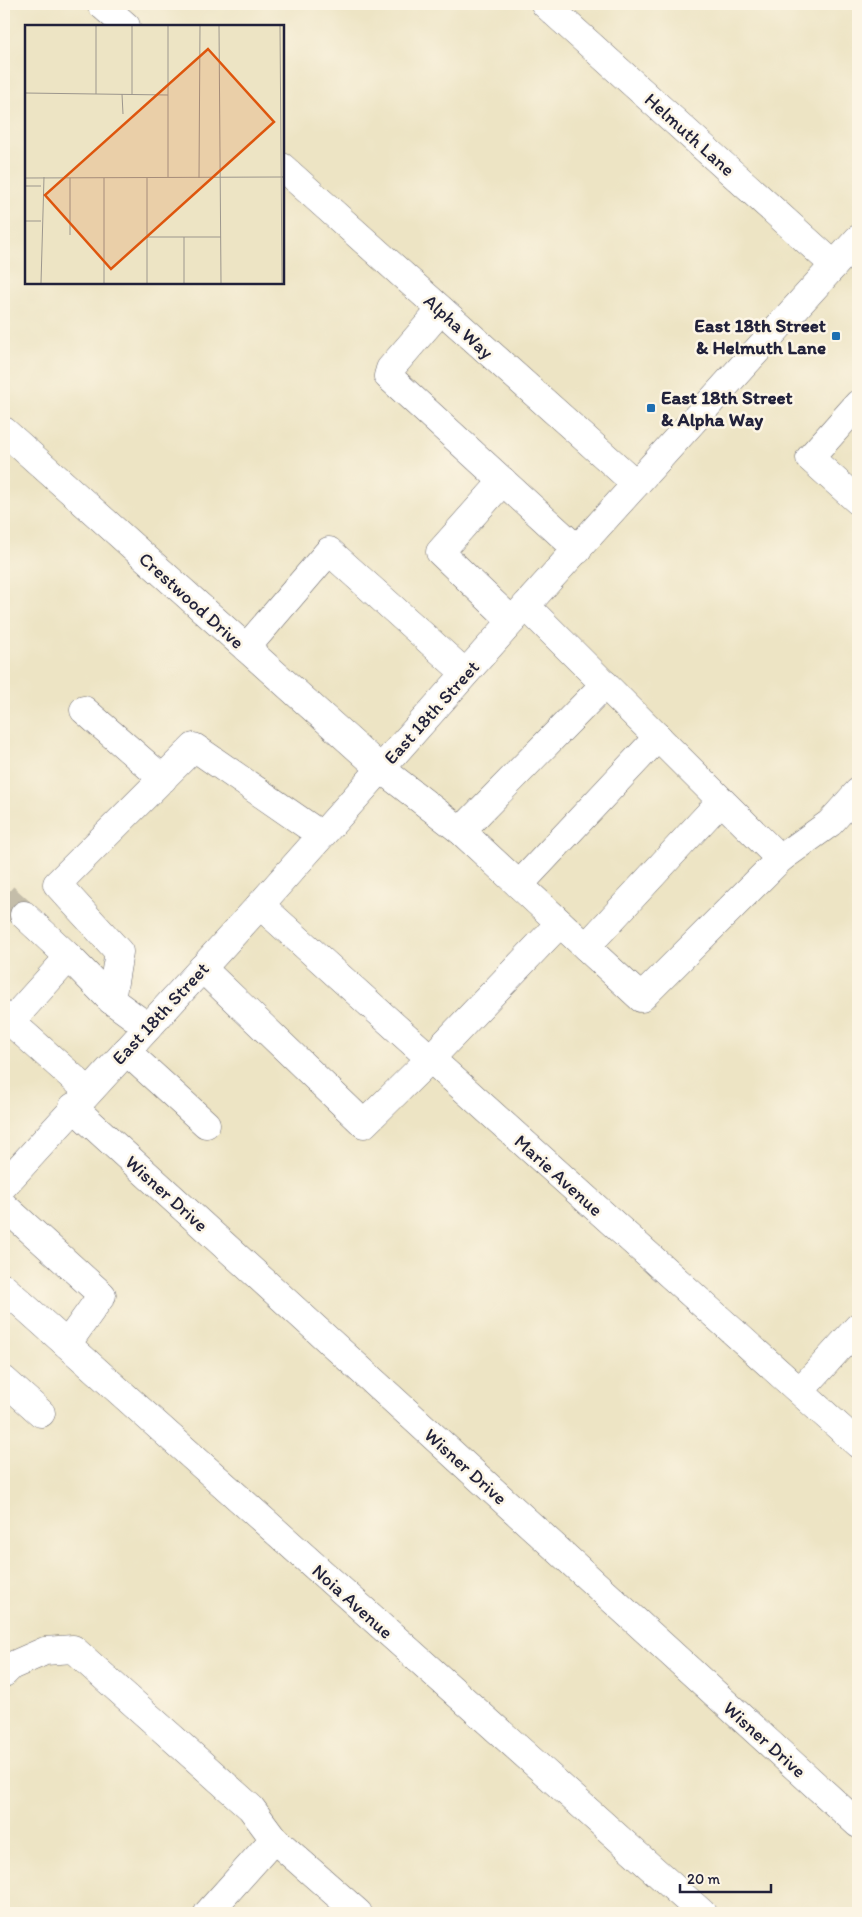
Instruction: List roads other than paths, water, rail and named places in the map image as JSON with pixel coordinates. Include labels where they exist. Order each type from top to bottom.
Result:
[{"type":"street","points":[[101,4],[125,25]]},
{"type":"street","name":"Helmuth Lane","points":[[545,4],[834,265]]},
{"type":"street","name":"Alpha Way","points":[[284,169],[636,484]]},
{"type":"street","name":"East 18th Street","points":[[4,1185],[260,905],[519,613],[858,239]]},
{"type":"street","points":[[441,310],[390,369],[388,376],[578,550]]},
{"type":"street","points":[[856,410],[810,458],[858,501]]},
{"type":"street","name":"Crestwood Drive","points":[[4,431],[380,768],[461,831],[641,998],[780,859]]},
{"type":"street","points":[[503,481],[440,552],[519,613],[605,684],[780,859],[830,823],[858,792]]},
{"type":"street","points":[[246,648],[329,551],[465,674]]},
{"type":"street","points":[[461,831],[605,684]]},
{"type":"street","points":[[84,710],[163,779]]},
{"type":"street","points":[[519,885],[658,737]]},
{"type":"street","points":[[111,1000],[119,952],[57,884],[194,747],[321,835]]},
{"type":"street","points":[[586,948],[721,800]]},
{"type":"street","name":"Marie Avenue","points":[[260,905],[858,1444]]},
{"type":"street","points":[[24,915],[111,1000],[148,1027]]},
{"type":"street","points":[[202,968],[364,1124],[430,1059],[560,923]]},
{"type":"street","points":[[13,1013],[69,957]]},
{"type":"street","name":"Wisner Drive","points":[[13,1013],[81,1099],[858,1824]]},
{"type":"street","points":[[126,1051],[206,1124]]},
{"type":"street","points":[[4,1206],[102,1295],[67,1344]]},
{"type":"street","name":"Noia Avenue","points":[[4,1288],[702,1913]]},
{"type":"street","points":[[800,1391],[858,1327]]},
{"type":"street","points":[[4,1380],[42,1413]]},
{"type":"street","points":[[4,1673],[11,1666],[45,1651],[73,1649],[251,1808],[274,1839],[343,1909]]},
{"type":"street","points":[[208,1913],[274,1839]]},
{"type":"tunnel","points":[[4,897],[24,915]]},
{"type":"place","name":"East 18th Street & Helmuth Lane","points":[[836,336]]},
{"type":"place","name":"East 18th Street & Alpha Way","points":[[651,408]]}]
